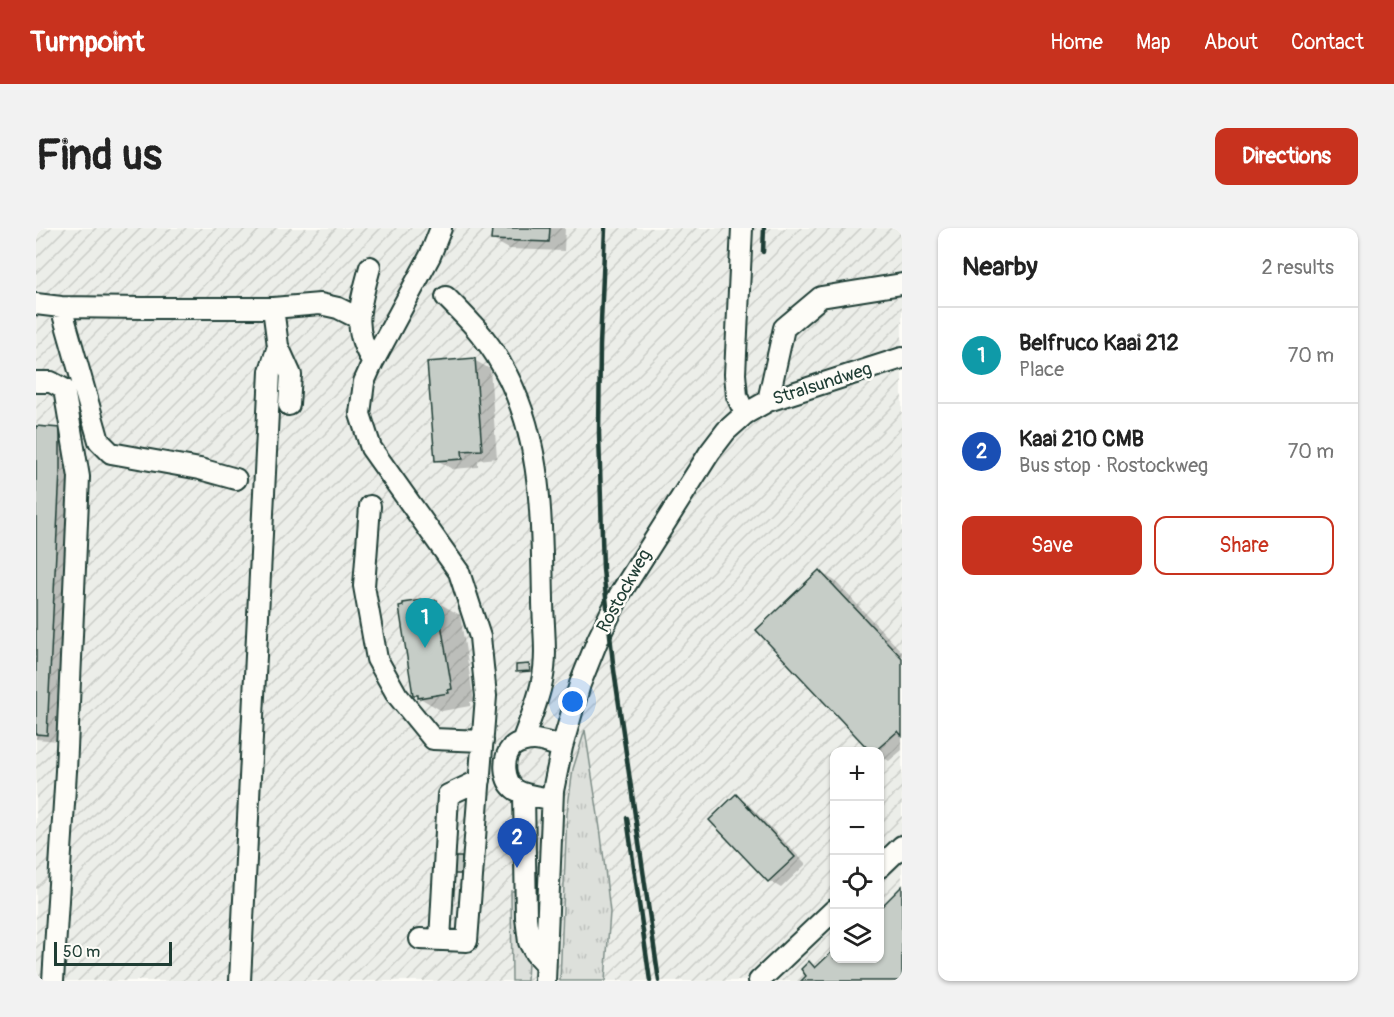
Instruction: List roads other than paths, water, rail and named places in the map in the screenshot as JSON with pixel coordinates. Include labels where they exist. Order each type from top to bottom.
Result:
[{"type":"street","points":[[441,228],[430,256],[364,382],[360,414],[371,448],[459,572],[480,638],[486,696],[481,771],[467,941],[430,940],[448,795],[481,771],[506,762]]},
{"type":"street","points":[[742,228],[735,374],[737,396],[745,414]]},
{"type":"street","points":[[370,267],[358,318],[364,350],[373,362]]},
{"type":"street","points":[[768,401],[784,328],[821,297],[902,284]]},
{"type":"street","points":[[446,297],[477,328],[502,364],[523,411],[535,454],[541,519],[543,680],[522,742]]},
{"type":"street","points":[[36,304],[61,307],[273,308],[320,304],[338,308],[358,318]]},
{"type":"street","points":[[61,307],[99,441],[111,453],[200,469],[236,479]]},
{"type":"street","points":[[273,308],[278,346],[291,375],[289,405]]},
{"type":"street","points":[[240,981],[270,371],[278,346]]},
{"type":"street","name":"Stralsundweg","points":[[745,414],[768,401],[902,358]]},
{"type":"street","points":[[36,382],[51,382],[64,389],[79,477],[67,759],[53,981]]},
{"type":"street","name":"Rostockweg","points":[[545,973],[552,799],[562,747],[590,658],[620,594],[710,452],[726,431],[745,414]]},
{"type":"street","points":[[370,506],[364,586],[376,660],[397,695],[432,739],[483,741]]},
{"type":"street","points":[[552,799],[524,794],[514,789],[506,777],[506,762],[512,747],[522,742],[535,740],[562,747]]},
{"type":"street","points":[[524,794],[526,918],[529,942],[545,973]]},
{"type":"street","points":[[884,862],[902,846]]},
{"type":"street","points":[[759,981],[830,913]]},
{"type":"railway","points":[[605,228],[599,433],[603,569],[613,663],[659,981]]},
{"type":"railway","points":[[763,252],[764,228]]},
{"type":"railway","points":[[627,818],[650,981]]},
{"type":"place","name":"Belfruco Kaai 212","points":[[425,648]]},
{"type":"place","name":"Kaai 210 CMB","points":[[517,868]]}]
